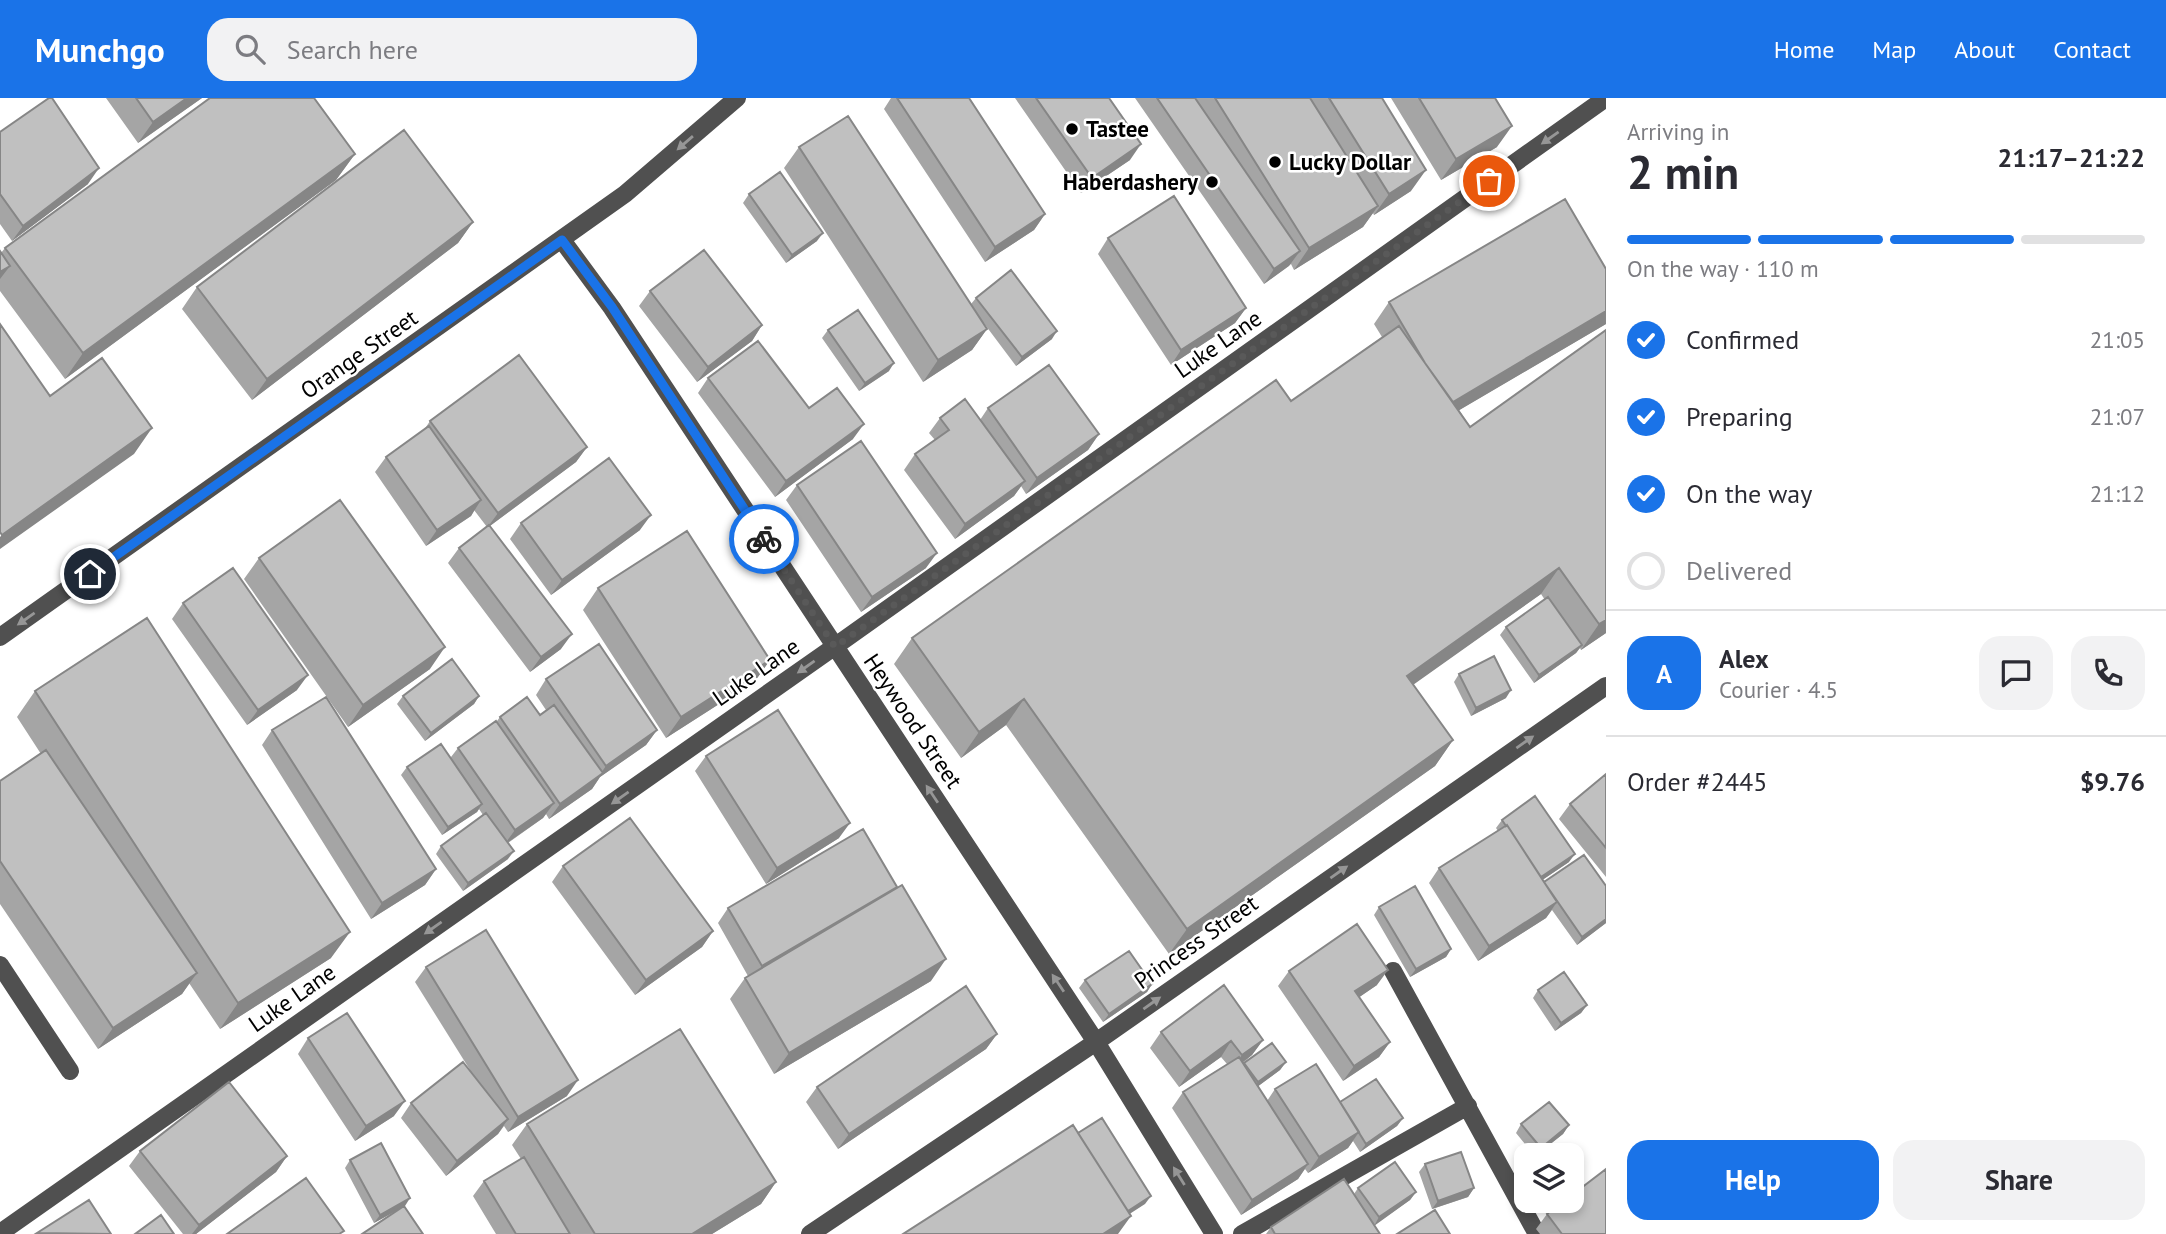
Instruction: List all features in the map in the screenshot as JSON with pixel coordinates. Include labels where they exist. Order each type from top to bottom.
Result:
[{"type":"street","name":"Orange Street","points":[[0,637],[625,194],[737,98]]},
{"type":"street","name":"Luke Lane","points":[[0,1233],[835,647],[1604,101]]},
{"type":"street","name":"Heywood Street","points":[[562,240],[612,307],[1096,1042],[1214,1234]]},
{"type":"street","name":"Princess Street","points":[[810,1234],[1096,1042],[1606,686]]},
{"type":"street","points":[[0,965],[70,1071]]},
{"type":"street","points":[[1393,971],[1537,1234]]},
{"type":"street","points":[[1242,1234],[1468,1106]]},
{"type":"building","points":[[52,98],[99,168],[23,226],[0,194],[0,132]]},
{"type":"building","points":[[136,98],[187,98],[153,122]]},
{"type":"building","points":[[210,98],[314,98],[355,154],[83,353],[5,248]]},
{"type":"building","points":[[897,98],[969,98],[1045,214],[995,247]]},
{"type":"building","name":"Tastee","points":[[1036,98],[1109,98],[1141,144],[1092,178]]},
{"type":"building","points":[[1157,98],[1195,98],[1300,251],[1274,269]]},
{"type":"building","name":"Lucky Dollar","points":[[1215,98],[1310,98],[1378,206],[1309,248]]},
{"type":"building","points":[[1329,98],[1382,98],[1426,170],[1389,194]]},
{"type":"building","points":[[1419,98],[1495,98],[1512,126],[1456,159]]},
{"type":"building","points":[[848,116],[987,329],[938,360],[799,147]]},
{"type":"building","points":[[404,130],[473,222],[267,379],[197,287]]},
{"type":"building","points":[[780,172],[823,233],[792,255],[749,194]]},
{"type":"building","points":[[1174,196],[1246,308],[1181,350],[1108,238]]},
{"type":"building","points":[[1565,199],[1606,269],[1606,311],[1453,402],[1425,363],[1389,302]]},
{"type":"building","points":[[704,250],[762,325],[708,367],[650,291]]},
{"type":"building","points":[[0,251],[10,266],[0,272]]},
{"type":"building","points":[[1011,270],[1057,331],[1022,357],[976,298]]},
{"type":"building","points":[[858,310],[894,363],[865,383],[828,330]]},
{"type":"building","points":[[0,324],[50,396],[102,358],[152,428],[2,535],[0,532]]},
{"type":"building","points":[[1399,326],[1470,427],[1606,330],[1606,620],[1599,624],[1559,568],[1407,676],[1453,740],[1187,929],[1024,699],[979,732],[912,638],[1276,380],[1291,401]]},
{"type":"building","points":[[758,341],[809,408],[837,388],[864,424],[786,481],[708,378]]},
{"type":"building","points":[[519,355],[587,447],[498,513],[430,421]]},
{"type":"building","points":[[1049,365],[1099,434],[1037,478],[988,408]]},
{"type":"building","points":[[965,399],[1025,481],[965,524],[915,454],[949,430],[940,418]]},
{"type":"building","points":[[429,426],[481,500],[437,530],[386,457]]},
{"type":"building","points":[[861,441],[937,553],[872,597],[797,485]]},
{"type":"building","points":[[609,458],[651,515],[562,580],[521,523]]},
{"type":"building","points":[[340,500],[445,647],[363,705],[259,558]]},
{"type":"building","points":[[489,525],[572,634],[541,657],[459,548]]},
{"type":"building","points":[[687,531],[770,660],[681,717],[598,588]]},
{"type":"building","points":[[233,568],[308,675],[258,710],[183,603]]},
{"type":"building","points":[[1548,597],[1582,645],[1539,675],[1506,627]]},
{"type":"building","points":[[147,618],[350,932],[238,1003],[35,691]]},
{"type":"building","points":[[599,644],[657,730],[606,766],[546,679]]},
{"type":"building","points":[[1494,656],[1511,690],[1476,708],[1459,674]]},
{"type":"building","points":[[452,659],[479,696],[431,733],[403,696]]},
{"type":"building","points":[[326,697],[436,869],[382,903],[272,730]]},
{"type":"building","points":[[527,697],[540,715],[554,705],[603,773],[560,804],[500,717]]},
{"type":"building","points":[[778,710],[850,823],[777,868],[706,756]]},
{"type":"building","points":[[496,721],[554,803],[515,830],[458,748]]},
{"type":"building","points":[[441,744],[482,804],[448,827],[407,767]]},
{"type":"building","points":[[46,750],[197,973],[113,1028],[0,861],[0,781]]},
{"type":"building","points":[[1606,774],[1606,848],[1570,804]]},
{"type":"building","points":[[1535,796],[1575,854],[1541,877],[1502,820]]},
{"type":"building","points":[[486,813],[514,851],[468,883],[441,846]]},
{"type":"building","points":[[630,818],[713,931],[646,980],[563,866]]},
{"type":"building","points":[[1507,825],[1557,902],[1489,946],[1439,868]]},
{"type":"building","points":[[863,829],[897,887],[762,966],[728,908]]},
{"type":"building","points":[[1584,855],[1606,886],[1606,919],[1582,937],[1544,882]]},
{"type":"building","points":[[902,885],[946,959],[789,1053],[745,978]]},
{"type":"building","points":[[1415,886],[1451,949],[1416,969],[1379,907]]},
{"type":"building","points":[[1357,924],[1388,970],[1355,991],[1390,1042],[1354,1066],[1289,971]]},
{"type":"building","points":[[486,930],[578,1080],[518,1117],[426,967]]},
{"type":"building","points":[[1129,951],[1152,984],[1109,1014],[1085,980]]},
{"type":"building","points":[[1564,972],[1587,1005],[1561,1023],[1538,990]]},
{"type":"building","points":[[1224,985],[1263,1040],[1242,1055],[1231,1041],[1190,1071],[1161,1032]]},
{"type":"building","points":[[966,986],[997,1034],[849,1134],[817,1087]]},
{"type":"building","points":[[347,1013],[405,1101],[366,1126],[308,1038]]},
{"type":"building","points":[[680,1029],[776,1182],[692,1234],[595,1234],[527,1124]]},
{"type":"building","points":[[1272,1043],[1286,1062],[1258,1082],[1244,1063]]},
{"type":"building","points":[[1239,1057],[1308,1164],[1252,1200],[1183,1092]]},
{"type":"building","points":[[463,1062],[508,1119],[457,1161],[411,1103]]},
{"type":"building","points":[[1316,1064],[1359,1132],[1319,1157],[1275,1089]]},
{"type":"building","points":[[1376,1079],[1403,1118],[1366,1144],[1340,1102]]},
{"type":"building","points":[[229,1082],[287,1156],[199,1225],[140,1151]]},
{"type":"building","points":[[1549,1102],[1569,1125],[1547,1143],[1537,1143],[1521,1124]]},
{"type":"building","points":[[1102,1118],[1151,1196],[1128,1211],[1078,1133]]},
{"type":"building","points":[[1073,1125],[1131,1216],[1103,1234],[903,1234]]},
{"type":"building","points":[[381,1143],[410,1198],[380,1215],[350,1160]]},
{"type":"building","points":[[1461,1152],[1474,1188],[1438,1201],[1425,1164]]},
{"type":"building","points":[[524,1157],[570,1234],[516,1234],[484,1181]]},
{"type":"building","points":[[1395,1162],[1416,1192],[1379,1217],[1358,1188]]},
{"type":"building","points":[[1606,1169],[1606,1234],[1562,1234],[1547,1214],[1584,1213],[1584,1186]]},
{"type":"building","points":[[306,1178],[344,1231],[339,1234],[227,1234]]},
{"type":"building","points":[[1344,1179],[1380,1234],[1275,1234],[1271,1227]]},
{"type":"building","points":[[89,1200],[111,1234],[37,1233]]},
{"type":"building","points":[[404,1206],[423,1234],[362,1234]]},
{"type":"building","points":[[1435,1210],[1450,1234],[1397,1234]]},
{"type":"building","points":[[161,1215],[174,1234],[135,1234]]},
{"type":"way so far","points":[[764,539],[835,647],[1489,181]]},
{"type":"place","name":"Tastee","points":[[1072,129]]},
{"type":"place","name":"Lucky Dollar","points":[[1275,162]]},
{"type":"place","name":"Haberdashery","points":[[1212,182]]},
{"type":"route","points":[[90,574],[562,240],[612,307],[764,539]]}]
